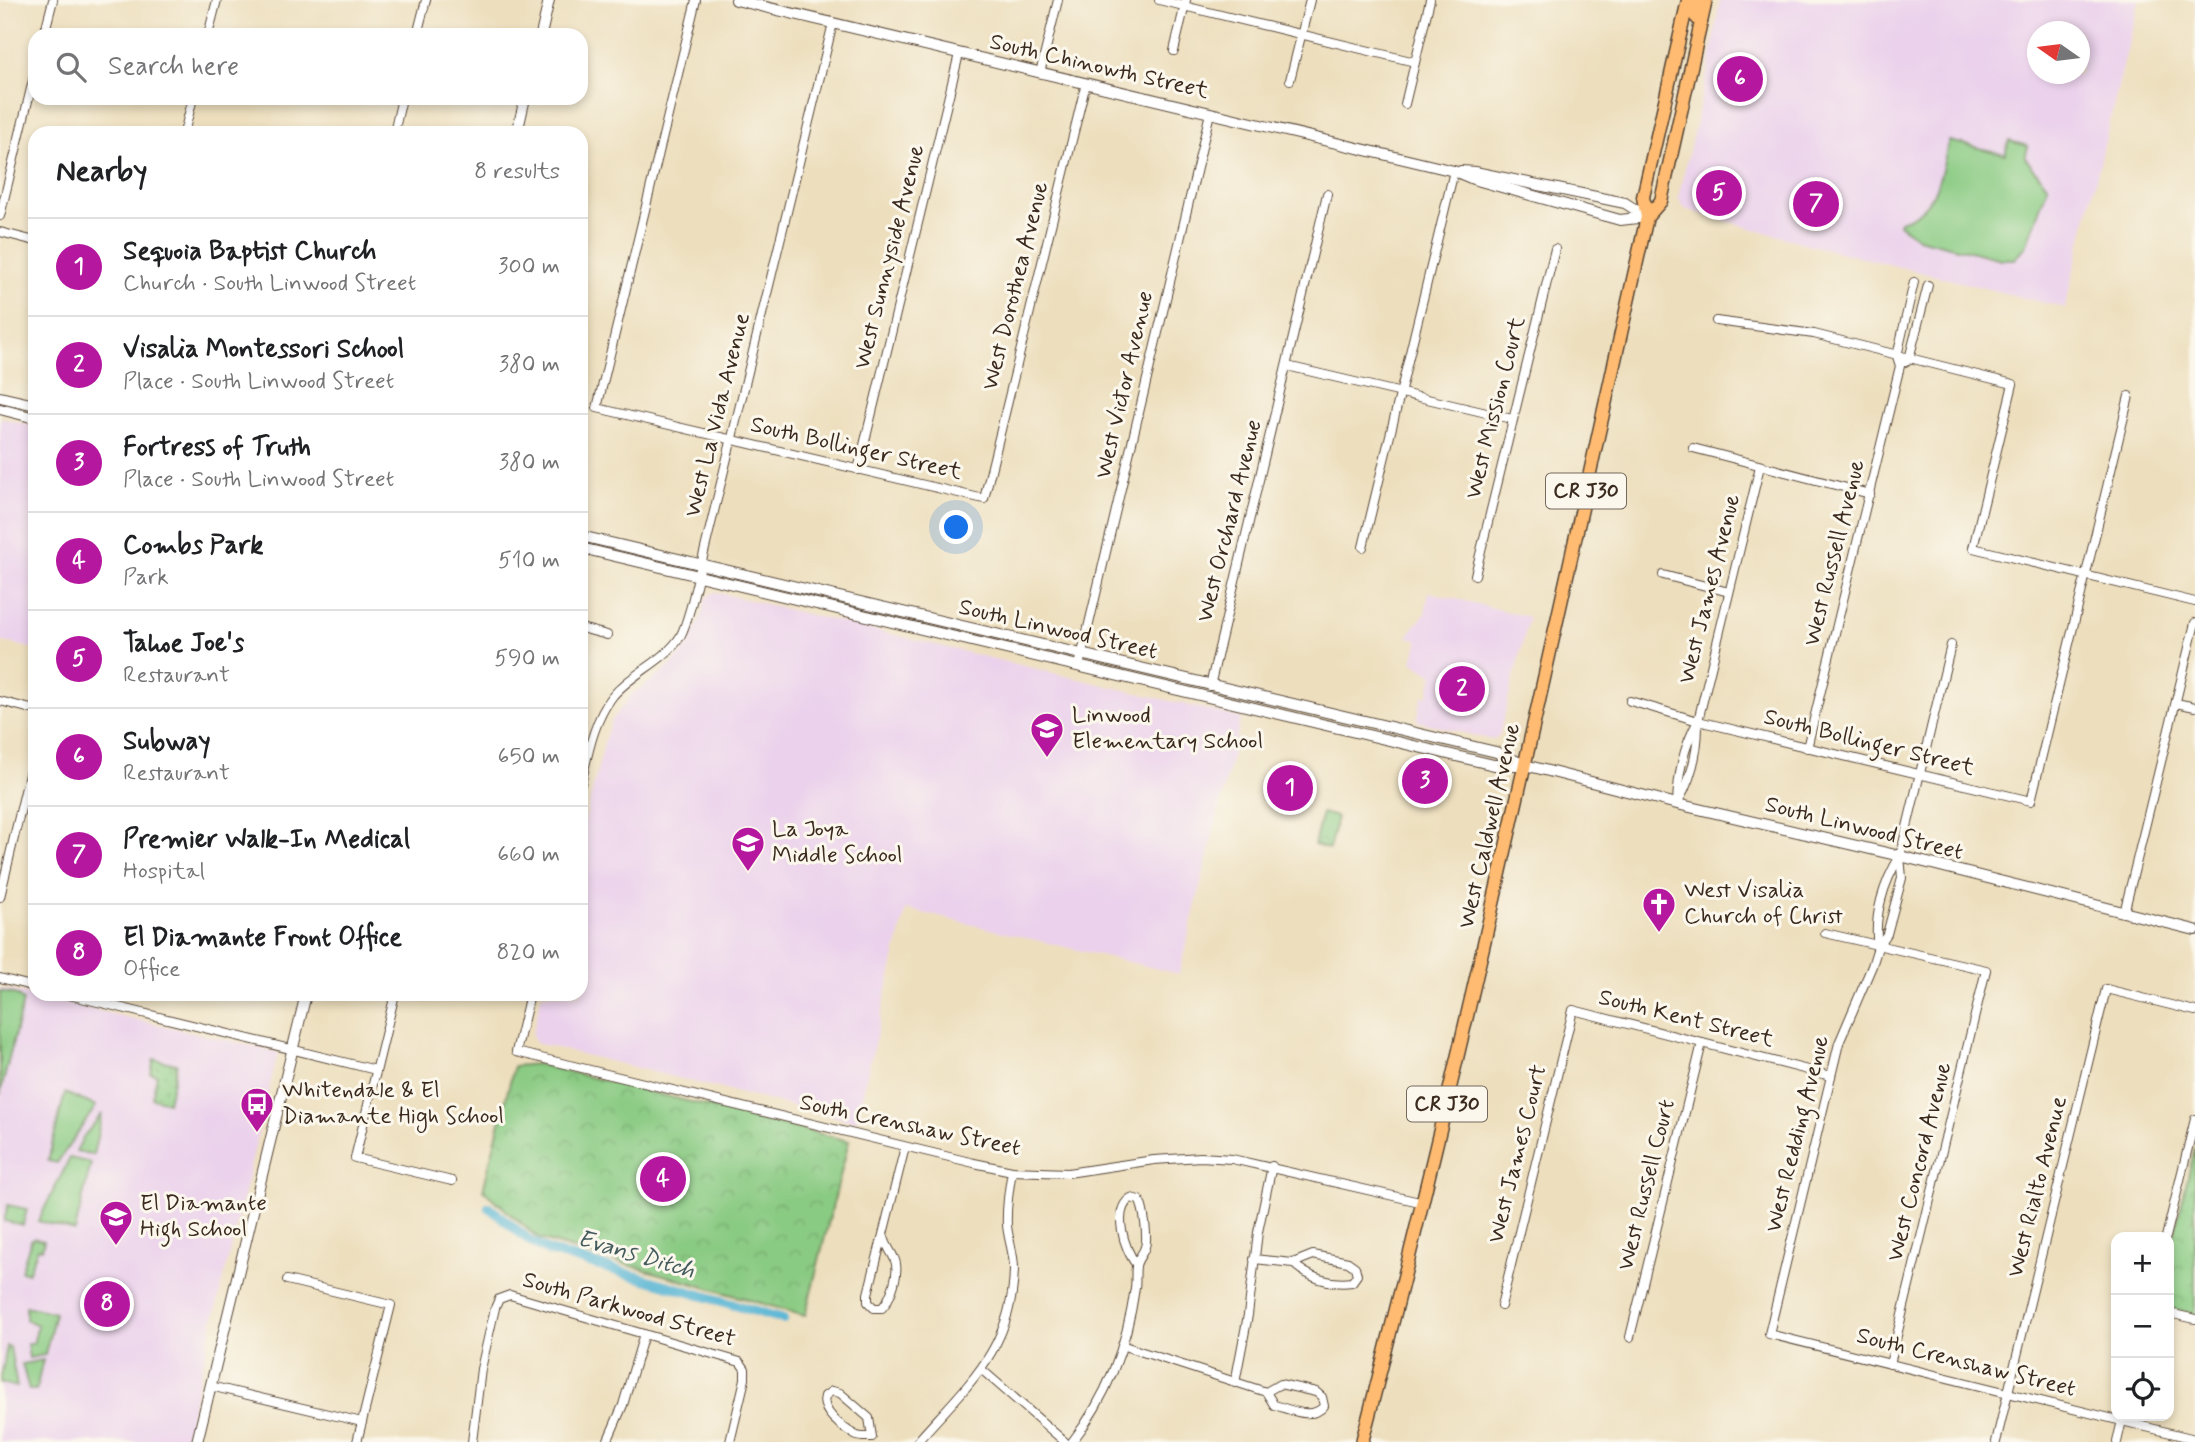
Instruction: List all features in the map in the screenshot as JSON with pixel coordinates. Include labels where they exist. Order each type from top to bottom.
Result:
[{"type":"main road","name":"West Caldwell Avenue","points":[[1362,1442],[1424,1203],[1525,765],[1647,216],[1643,197],[1688,0]]},
{"type":"main road","points":[[1696,0],[1695,16],[1701,22]]},
{"type":"main road","name":"West Caldwell Avenue","points":[[1647,216],[1661,201],[1706,0]]},
{"type":"street","points":[[46,28],[52,0]]},
{"type":"street","points":[[210,28],[217,0]]},
{"type":"street","points":[[419,28],[426,0]]},
{"type":"street","points":[[543,28],[549,0]]},
{"type":"street","name":"South Bollinger Street","points":[[696,0],[597,408],[984,499]]},
{"type":"street","name":"South Chinowth Street","points":[[736,0],[1454,171],[1473,179],[1620,220],[1647,216]]},
{"type":"street","points":[[1040,73],[1058,0]]},
{"type":"street","points":[[1159,0],[1185,3],[1415,62]]},
{"type":"street","points":[[1290,80],[1310,0]]},
{"type":"street","points":[[1405,104],[1430,0]]},
{"type":"street","points":[[1174,51],[1185,3]]},
{"type":"street","name":"West La Vida Avenue","points":[[588,747],[611,698],[625,683],[668,652],[681,635],[701,565],[833,23]]},
{"type":"street","name":"West Sunnyside Avenue","points":[[858,470],[960,54]]},
{"type":"street","name":"West Dorothea Avenue","points":[[984,499],[1086,83]]},
{"type":"street","points":[[0,216],[28,101]]},
{"type":"street","points":[[186,126],[191,105]]},
{"type":"street","points":[[396,126],[400,105]]},
{"type":"street","points":[[519,126],[523,105]]},
{"type":"street","name":"West Victor Avenue","points":[[1079,661],[1210,113]]},
{"type":"street","points":[[1363,547],[1454,171]]},
{"type":"street","name":"South Chinowth Street","points":[[1454,171],[1475,172],[1625,203],[1647,216]]},
{"type":"street","name":"West Orchard Avenue","points":[[1210,686],[1327,194]]},
{"type":"street","points":[[0,232],[28,239]]},
{"type":"street","name":"West Mission Court","points":[[1475,575],[1555,249]]},
{"type":"street","name":"West Russell Avenue","points":[[1807,748],[1902,360],[1914,282]]},
{"type":"street","name":"West Russell Avenue","points":[[1902,360],[1928,285]]},
{"type":"street","points":[[1716,321],[1814,334],[1902,360],[2013,384],[1973,548],[2195,602]]},
{"type":"street","points":[[1287,366],[1512,419]]},
{"type":"street","points":[[2085,576],[2129,396]]},
{"type":"street","points":[[0,397],[28,403]]},
{"type":"street","points":[[0,410],[28,416]]},
{"type":"street","points":[[1693,448],[1870,494]]},
{"type":"street","name":"West James Avenue","points":[[1677,804],[1678,779],[1688,740],[1698,721],[1760,466]]},
{"type":"street","name":"South Linwood Street","points":[[588,538],[960,627],[1140,681],[1494,765],[1525,765]]},
{"type":"street","name":"South Linwood Street","points":[[588,550],[860,615],[1210,686],[1496,752],[1525,765],[1677,804],[1900,856],[2195,930]]},
{"type":"street","points":[[1663,575],[1729,592]]},
{"type":"street","name":"South Bollinger Street","points":[[1630,701],[1698,721],[2031,801],[2085,576]]},
{"type":"street","points":[[860,615],[870,611],[940,626],[960,627]]},
{"type":"street","points":[[2124,913],[2195,623]]},
{"type":"street","points":[[588,630],[607,635]]},
{"type":"street","name":"West Redding Avenue","points":[[1878,947],[1875,929],[1889,875],[1900,856],[1951,645]]},
{"type":"street","points":[[1140,681],[1170,682],[1200,689],[1210,686]]},
{"type":"street","points":[[0,701],[28,708]]},
{"type":"street","points":[[2176,702],[2195,707]]},
{"type":"street","points":[[0,897],[28,778]]},
{"type":"street","name":"West Redding Avenue","points":[[1769,1334],[1831,1076],[1847,1020],[1878,947],[1887,934],[1902,878],[1900,856]]},
{"type":"street","points":[[1825,933],[1878,947]]},
{"type":"street","name":"West Concord Avenue","points":[[1878,947],[1986,970],[1890,1364]]},
{"type":"street","points":[[0,978],[28,985]]},
{"type":"street","name":"West Rialto Avenue","points":[[1996,1442],[2106,989],[2195,1011]]},
{"type":"street","points":[[94,1001],[376,1070]]},
{"type":"street","points":[[197,1442],[304,1001]]},
{"type":"street","points":[[393,1001],[355,1158],[453,1181]]},
{"type":"street","name":"South Crenshaw Street","points":[[528,1001],[516,1052],[905,1147],[1012,1171],[1068,1173],[1154,1160],[1232,1158],[1424,1203]]},
{"type":"street","name":"South Kent Street","points":[[1573,1010],[1831,1076]]},
{"type":"street","name":"West James Court","points":[[1501,1306],[1573,1010]]},
{"type":"street","name":"West Russell Court","points":[[1630,1336],[1702,1043]]},
{"type":"street","points":[[2167,1232],[2195,1119]]},
{"type":"street","points":[[884,1237],[887,1250],[894,1257],[897,1268],[889,1301],[882,1308],[874,1308],[868,1302],[868,1294],[905,1147]]},
{"type":"street","points":[[1235,1383],[1245,1339],[1254,1259],[1272,1167]]},
{"type":"street","points":[[917,1442],[993,1353],[1007,1322],[1013,1294],[1014,1263],[1007,1224],[1012,1171]]},
{"type":"street","points":[[1072,1442],[1101,1400],[1124,1346],[1136,1284],[1136,1264],[1146,1242],[1143,1206],[1139,1200],[1130,1198],[1124,1202],[1121,1210],[1124,1244],[1136,1264]]},
{"type":"street","points":[[1254,1259],[1293,1263],[1313,1255],[1348,1262],[1355,1267],[1357,1275],[1352,1282],[1344,1283],[1309,1276],[1293,1263]]},
{"type":"street","points":[[288,1280],[391,1305],[357,1442]]},
{"type":"street","name":"South Parkwood Street","points":[[472,1442],[484,1355],[495,1308],[499,1299],[514,1295],[733,1359],[743,1366],[745,1379],[730,1442]]},
{"type":"street","points":[[2174,1314],[2195,1320]]},
{"type":"street","points":[[607,1442],[623,1405],[644,1334]]},
{"type":"street","name":"South Crenshaw Street","points":[[1769,1334],[2008,1394],[2111,1417]]},
{"type":"street","points":[[1124,1346],[1266,1392],[1274,1405],[1311,1415],[1319,1413],[1324,1406],[1322,1397],[1316,1392],[1280,1384],[1266,1392]]},
{"type":"street","points":[[981,1369],[1065,1442]]},
{"type":"street","points":[[210,1386],[362,1422]]},
{"type":"street","points":[[832,1391],[840,1393],[869,1418],[875,1439],[855,1435],[825,1410],[822,1403],[825,1396],[832,1391]]},
{"type":"street","points":[[2117,1442],[2122,1421]]},
{"type":"street","name":"South Crenshaw Street","points":[[2129,1421],[2195,1439]]},
{"type":"shaded area","points":[[1720,0],[2139,0],[2065,308],[1807,244],[1685,209],[1678,198],[1710,62]]},
{"type":"shaded area","points":[[0,418],[28,424],[28,647],[0,641]]},
{"type":"shaded area","points":[[715,592],[1241,718],[1179,974],[906,909],[856,1122],[536,1043],[532,1035],[540,1001],[588,1001],[588,808],[606,735],[612,720],[631,695],[664,672],[687,648],[700,620],[706,597]]},
{"type":"shaded area","points":[[1429,592],[1529,617],[1499,736],[1492,740],[1417,721],[1422,696],[1428,696],[1433,675],[1412,661],[1419,641],[1407,636],[1425,614]]},
{"type":"shaded area","name":"El Diamante High School","points":[[0,988],[28,994],[28,1001],[56,1001],[278,1052],[184,1442],[0,1442]]},
{"type":"green space","points":[[1949,141],[2005,154],[2009,141],[2028,146],[2025,158],[2048,186],[2026,246],[2014,259],[2001,259],[1918,238],[1899,224],[1900,221],[1913,216],[1930,200],[1940,178]]},
{"type":"green space","points":[[1322,813],[1337,817],[1329,849],[1314,845]]},
{"type":"green space","points":[[0,991],[17,995],[23,1001],[0,1095]]},
{"type":"green space","points":[[154,1059],[177,1064],[168,1102],[152,1098],[157,1075],[151,1073]]},
{"type":"green space","points":[[537,1064],[849,1141],[805,1316],[539,1239],[483,1190],[514,1066]]},
{"type":"green space","points":[[65,1093],[96,1106],[57,1163],[48,1161]]},
{"type":"green space","points":[[102,1114],[93,1155],[76,1151],[84,1136]]},
{"type":"green space","points":[[2195,1147],[2195,1314],[2174,1309],[2174,1235]]},
{"type":"green space","points":[[70,1158],[91,1163],[75,1231],[38,1221]]},
{"type":"green space","points":[[8,1205],[27,1209],[23,1225],[4,1221]]},
{"type":"green space","points":[[33,1238],[44,1241],[42,1249],[38,1248],[28,1273],[21,1271]]},
{"type":"green space","points":[[26,1306],[55,1313],[45,1355],[29,1358],[27,1344],[33,1344],[38,1325],[26,1320]]},
{"type":"green space","points":[[7,1346],[10,1347],[17,1387],[0,1383]]},
{"type":"green space","points":[[43,1360],[36,1390],[29,1390],[22,1364]]},
{"type":"waterway","name":"Evans Ditch","points":[[489,1207],[530,1241],[548,1251],[783,1319]]},
{"type":"place","name":"Subway","points":[[1740,79]]},
{"type":"place","name":"Tahoe Joe's","points":[[1719,193]]},
{"type":"place","name":"Premier Walk-In Medical","points":[[1816,204]]},
{"type":"place","name":"Visalia Montessori School","points":[[1462,689]]},
{"type":"place","name":"Linwood Elementary School","points":[[1047,759]]},
{"type":"place","name":"Fortress of Truth","points":[[1425,781]]},
{"type":"place","name":"Sequoia Baptist Church","points":[[1290,788]]},
{"type":"place","name":"La Joya Middle School","points":[[748,873]]},
{"type":"place","name":"West Visalia Church of Christ","points":[[1659,934]]},
{"type":"place","name":"Whitendale & El Diamante High School","points":[[257,1134]]},
{"type":"place","name":"Combs Park","points":[[663,1179]]},
{"type":"place","name":"El Diamante High School","points":[[116,1247]]},
{"type":"place","name":"El Diamante Front Office","points":[[107,1304]]}]
